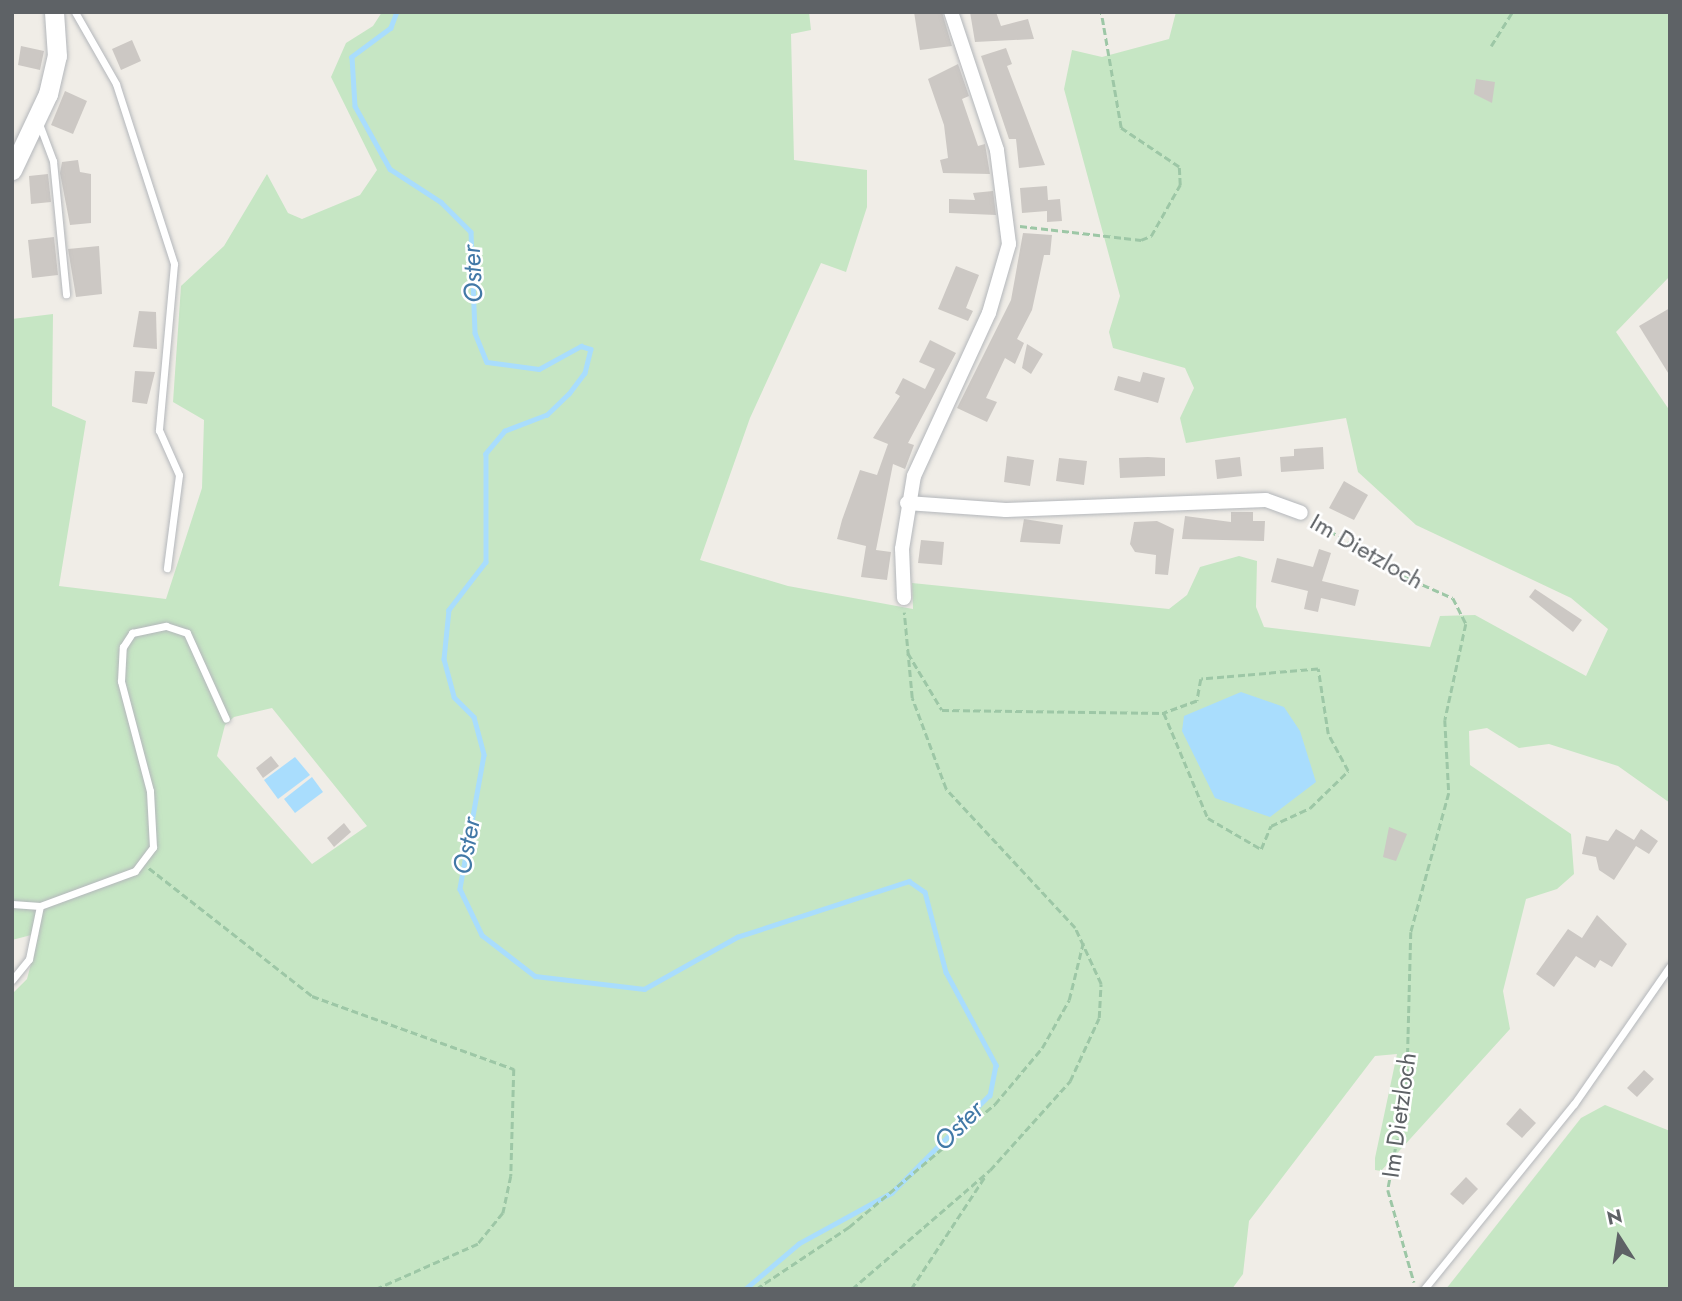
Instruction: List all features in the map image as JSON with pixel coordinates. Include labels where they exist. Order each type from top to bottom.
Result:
[{"type":"main road","points":[[12,170],[37,120],[57,56],[54,12]]},
{"type":"street","points":[[904,598],[907,503],[923,447],[1002,278],[1010,225],[997,150],[951,12]]},
{"type":"street","name":"Im Dietzloch","points":[[907,503],[1006,510],[1266,500],[1301,513]]},
{"type":"lane","points":[[75,12],[117,84],[174,264],[159,430],[179,475],[167,568]]},
{"type":"lane","points":[[37,120],[53,161],[66,293]]},
{"type":"lane","points":[[12,905],[40,906],[143,864],[156,822],[121,681],[123,647],[132,634],[166,626],[187,633],[226,719]]},
{"type":"lane","points":[[12,980],[29,959],[40,906]]},
{"type":"lane","points":[[1424,1289],[1574,1104],[1670,966]]},
{"type":"path","points":[[1010,225],[1141,240],[1151,236],[1180,185],[1179,167],[1121,128],[1101,12]]},
{"type":"path","points":[[1492,46],[1512,12]]},
{"type":"path","name":"Im Dietzloch","points":[[1301,513],[1394,572],[1453,598],[1466,624],[1445,720],[1449,793],[1411,932],[1407,1087],[1388,1190],[1416,1289]]},
{"type":"path","points":[[852,1289],[990,1170],[1070,1081],[1099,1018],[1101,984],[1083,942],[946,789],[912,698],[904,598]]},
{"type":"path","points":[[908,653],[942,710],[1164,713],[1197,702],[1202,679],[1318,669],[1328,734],[1349,771],[1310,808],[1271,826],[1261,849],[1208,818],[1164,713]]},
{"type":"path","points":[[143,864],[312,996],[514,1069],[511,1175],[503,1213],[478,1244],[377,1289]]},
{"type":"path","points":[[756,1289],[849,1227],[995,1104],[1049,1036],[1069,1000],[1083,942]]},
{"type":"path","points":[[911,1289],[990,1170]]},
{"type":"green space","points":[[382,12],[809,12],[811,30],[791,34],[794,160],[867,170],[867,207],[846,272],[821,263],[750,418],[700,560],[788,586],[913,609],[912,583],[1169,609],[1187,595],[1200,567],[1239,556],[1257,561],[1256,607],[1264,627],[1430,647],[1440,616],[1475,615],[1586,676],[1608,629],[1571,598],[1416,525],[1358,472],[1346,418],[1186,443],[1180,418],[1194,388],[1185,368],[1113,348],[1109,332],[1120,296],[1064,89],[1072,50],[1102,57],[1169,39],[1176,12],[1670,12],[1670,276],[1616,332],[1670,411],[1670,803],[1618,766],[1549,744],[1519,748],[1487,728],[1469,731],[1470,765],[1571,834],[1574,874],[1557,889],[1526,899],[1503,991],[1510,1029],[1381,1171],[1375,1170],[1375,1158],[1397,1054],[1375,1056],[1249,1221],[1243,1274],[1232,1289],[12,1289],[12,994],[27,979],[39,933],[12,940],[12,319],[53,314],[52,406],[86,421],[59,586],[166,599],[202,488],[204,420],[173,402],[181,286],[224,246],[267,174],[288,213],[302,219],[360,195],[377,170],[331,77],[346,43],[373,26]],"holes":[[[272,708],[367,826],[312,864],[217,756],[225,725],[234,717]]]},
{"type":"green space","points":[[1605,1105],[1670,1131],[1670,1289],[1446,1289],[1581,1118]]},
{"type":"water","points":[[1241,692],[1284,707],[1300,731],[1316,782],[1270,817],[1215,798],[1182,731],[1184,716]]},
{"type":"water","points":[[295,757],[310,775],[278,799],[264,780]]},
{"type":"water","points":[[312,777],[323,792],[295,813],[284,799]]},
{"type":"building","points":[[914,12],[942,12],[952,46],[920,50]]},
{"type":"building","points":[[970,12],[996,12],[1001,26],[1028,19],[1034,39],[975,42]]},
{"type":"building","points":[[132,40],[141,61],[121,70],[112,49]]},
{"type":"building","points":[[21,46],[44,51],[40,70],[18,65]]},
{"type":"building","points":[[1006,48],[1012,64],[1007,66],[1045,165],[1019,168],[1016,139],[1009,139],[981,56]]},
{"type":"building","points":[[958,64],[969,96],[962,99],[978,146],[985,144],[990,174],[943,173],[940,160],[948,158],[944,125],[928,79]]},
{"type":"building","points":[[1476,79],[1495,82],[1492,103],[1474,94]]},
{"type":"building","points":[[65,91],[87,101],[73,134],[51,125]]},
{"type":"building","points":[[78,160],[80,172],[91,174],[91,223],[70,225],[60,173],[62,162]]},
{"type":"building","points":[[48,174],[51,202],[31,204],[29,176]]},
{"type":"building","points":[[1047,186],[1048,200],[1060,199],[1062,221],[1047,222],[1047,211],[1022,213],[1020,188]]},
{"type":"building","points":[[993,191],[996,215],[949,213],[949,199],[975,200],[973,193]]},
{"type":"building","points":[[1023,233],[1052,235],[1050,255],[1044,255],[1032,310],[1017,339],[1024,343],[1015,364],[1005,358],[986,398],[997,402],[987,422],[957,408],[1011,300]]},
{"type":"building","points":[[54,237],[58,275],[32,278],[28,240]]},
{"type":"building","points":[[99,246],[102,294],[76,297],[68,249]]},
{"type":"building","points":[[956,266],[979,275],[966,308],[973,311],[968,321],[938,309]]},
{"type":"building","points":[[1670,308],[1670,376],[1639,326]]},
{"type":"building","points":[[139,311],[156,312],[157,349],[133,347]]},
{"type":"building","points":[[930,340],[956,353],[908,443],[914,445],[905,469],[893,464],[876,550],[891,552],[887,580],[861,577],[866,546],[837,539],[842,520],[860,470],[877,475],[888,444],[873,438],[900,396],[895,393],[903,378],[925,389],[935,369],[919,362]]},
{"type":"building","points":[[1027,344],[1043,354],[1031,374],[1022,368]]},
{"type":"building","points":[[135,371],[155,372],[147,404],[132,402]]},
{"type":"building","points":[[1143,372],[1165,378],[1158,403],[1114,390],[1118,376],[1140,382]]},
{"type":"building","points":[[1323,447],[1324,469],[1281,472],[1280,457],[1294,456],[1294,449]]},
{"type":"building","points":[[1007,456],[1034,460],[1030,486],[1004,482]]},
{"type":"building","points":[[1240,457],[1242,476],[1217,479],[1215,460]]},
{"type":"building","points":[[1059,458],[1087,461],[1084,485],[1056,481]]},
{"type":"building","points":[[1119,458],[1165,458],[1165,476],[1120,478]]},
{"type":"building","points":[[1344,481],[1368,495],[1354,520],[1329,508]]},
{"type":"building","points":[[1231,512],[1253,512],[1253,521],[1265,521],[1264,541],[1182,539],[1185,516],[1231,522]]},
{"type":"building","points":[[1024,519],[1063,525],[1060,544],[1020,542]]},
{"type":"building","points":[[1157,521],[1174,529],[1168,575],[1155,574],[1156,555],[1135,552],[1130,544],[1134,522]]},
{"type":"building","points":[[921,540],[944,542],[942,565],[918,563]]},
{"type":"building","points":[[1319,549],[1331,553],[1322,581],[1359,590],[1355,606],[1321,598],[1318,612],[1304,609],[1308,591],[1271,582],[1277,558],[1313,567]]},
{"type":"building","points":[[1535,589],[1582,620],[1573,632],[1529,597]]},
{"type":"building","points":[[271,756],[279,766],[263,778],[256,768]]},
{"type":"building","points":[[344,823],[351,832],[334,847],[327,838]]},
{"type":"building","points":[[1389,827],[1407,834],[1396,861],[1383,857]]},
{"type":"building","points":[[1616,829],[1634,840],[1641,829],[1658,841],[1649,854],[1636,846],[1614,880],[1599,870],[1596,857],[1582,854],[1586,836],[1608,841]]},
{"type":"building","points":[[1597,915],[1627,944],[1612,967],[1600,960],[1595,968],[1576,956],[1554,987],[1536,974],[1568,929],[1582,938]]},
{"type":"building","points":[[1644,1070],[1654,1079],[1637,1097],[1627,1088]]},
{"type":"building","points":[[1520,1108],[1536,1123],[1522,1138],[1506,1124]]},
{"type":"building","points":[[1466,1177],[1478,1189],[1463,1205],[1450,1194]]},
{"type":"waterway","name":"Oster","points":[[397,12],[391,28],[352,57],[355,106],[390,169],[441,202],[471,232],[475,333],[487,362],[539,369],[581,346],[591,349],[585,373],[569,394],[547,415],[505,431],[486,454],[486,562],[449,610],[444,659],[454,697],[474,717],[484,755],[460,889],[482,935],[535,976],[644,989],[737,937],[909,881],[925,892],[946,972],[996,1065],[990,1095],[892,1193],[799,1244],[746,1289]]}]
